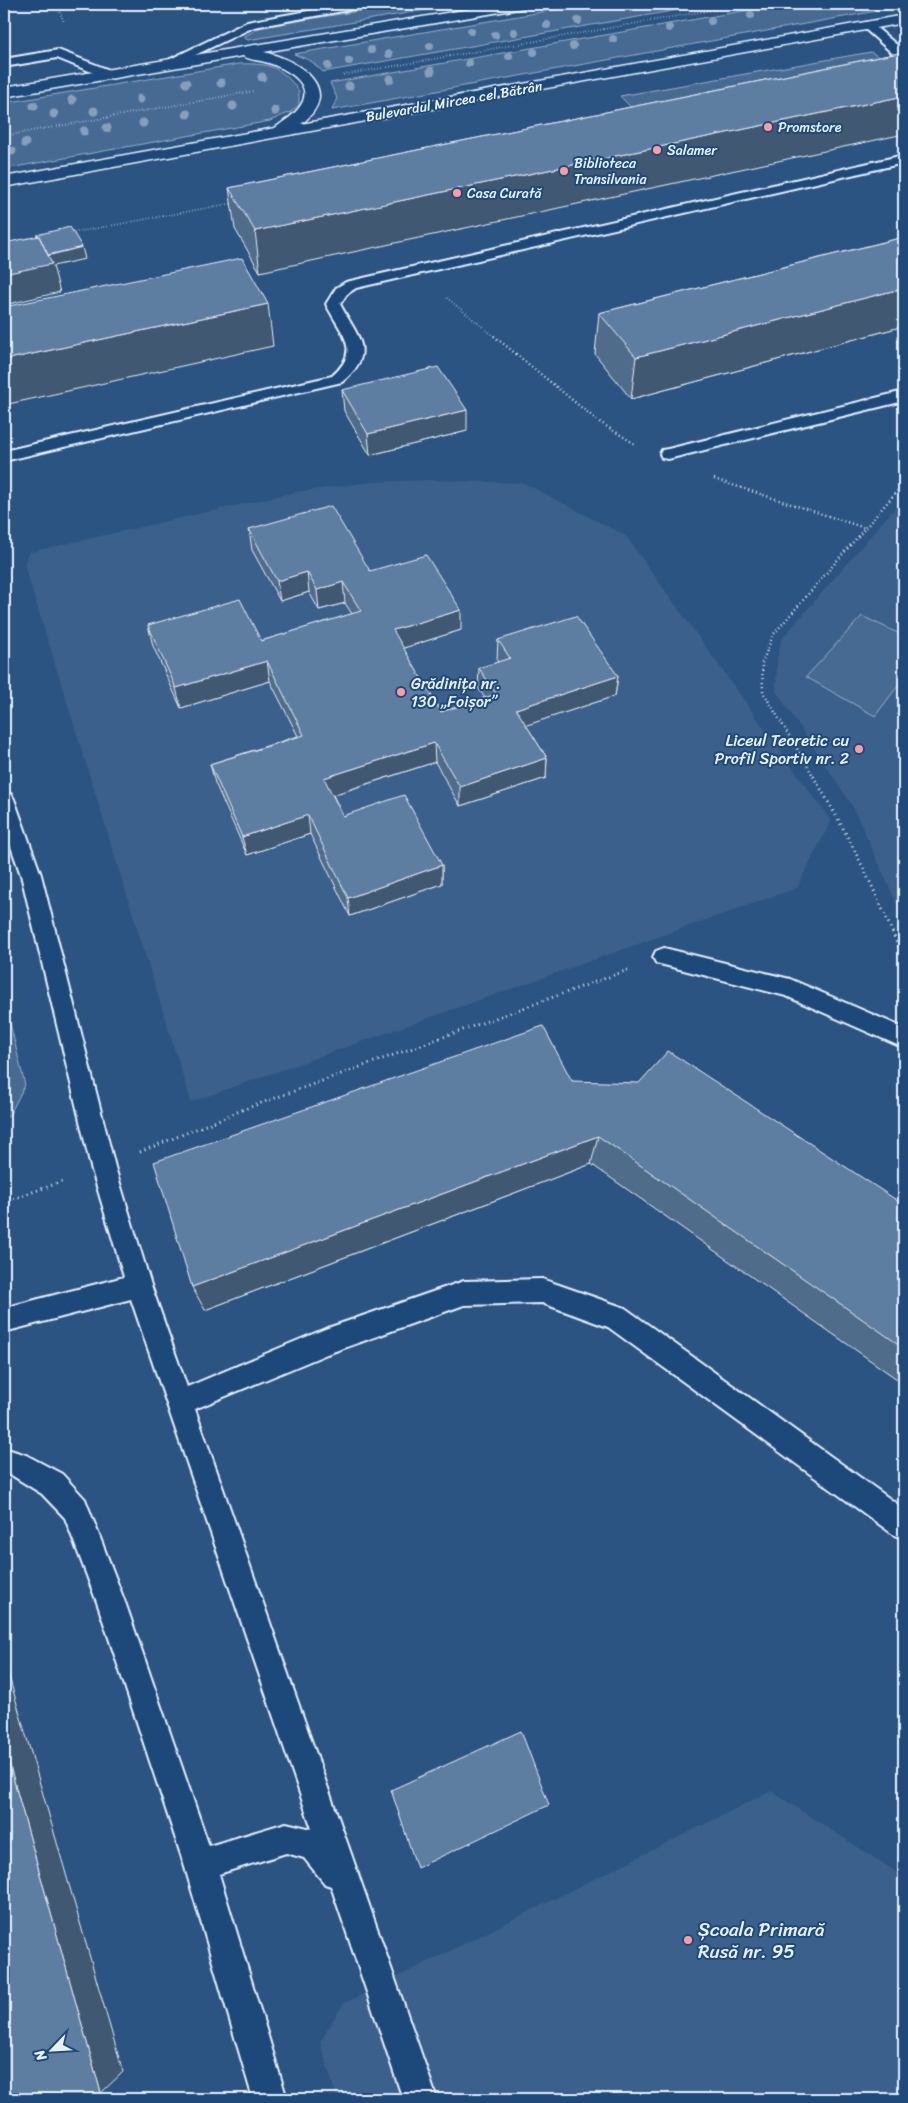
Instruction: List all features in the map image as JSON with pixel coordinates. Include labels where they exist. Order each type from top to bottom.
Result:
[{"type":"main road","points":[[4,92],[524,4]]},
{"type":"main road","name":"Bulevardul Mircea cel Bătrân","points":[[4,182],[904,19]]},
{"type":"main road","points":[[235,52],[260,55],[282,62],[298,71],[309,81],[313,95],[310,108],[298,121],[280,132]]},
{"type":"lane","points":[[166,64],[251,24],[365,4]]},
{"type":"lane","points":[[868,26],[904,57]]},
{"type":"lane","points":[[4,63],[58,54],[108,74]]},
{"type":"lane","points":[[4,456],[337,379],[350,370],[356,360],[356,347],[333,304],[336,296],[351,285],[904,159]]},
{"type":"lane","points":[[668,454],[904,396]]},
{"type":"lane","points":[[4,799],[31,875],[103,1167],[139,1285],[420,2099]]},
{"type":"lane","points":[[664,957],[790,988],[904,1038]]},
{"type":"lane","points":[[4,1320],[139,1285]]},
{"type":"lane","points":[[179,1403],[325,1342],[464,1293],[542,1291],[616,1317],[904,1525]]},
{"type":"lane","points":[[4,1461],[17,1464],[52,1484],[75,1509],[112,1605],[200,1864],[270,2099]]},
{"type":"lane","points":[[200,1864],[286,1838],[314,1845],[347,1887]]},
{"type":"path","points":[[56,4],[68,30]]},
{"type":"path","points":[[336,76],[746,4]]},
{"type":"path","points":[[4,136],[256,91]]},
{"type":"path","points":[[72,233],[236,202]]},
{"type":"path","points":[[414,270],[598,421],[636,445]]},
{"type":"path","points":[[713,479],[764,498],[805,507],[865,528]]},
{"type":"path","points":[[904,482],[772,635],[763,653],[760,673],[762,692],[842,824],[889,923],[904,961]]},
{"type":"path","points":[[4,1202],[103,1167],[242,1110],[664,957]]},
{"type":"shaded area","points":[[401,4],[461,4],[248,40],[243,37],[261,27]]},
{"type":"shaded area","points":[[589,4],[712,4],[323,72],[311,61],[294,54]]},
{"type":"shaded area","points":[[783,4],[904,4],[904,6],[332,110],[337,98],[330,83]]},
{"type":"shaded area","points":[[871,52],[900,70],[642,119],[620,96]]},
{"type":"shaded area","points":[[239,64],[258,64],[280,71],[299,91],[299,105],[291,112],[270,121],[4,169],[4,103]]},
{"type":"shaded area","name":"Grădinița nr. 130 „Foișor”","points":[[429,480],[524,483],[626,536],[831,821],[797,888],[191,1102],[24,564],[30,552],[296,492],[371,482]]},
{"type":"shaded area","name":"Liceul Teoretic cu Profil Sportiv nr. 2","points":[[904,497],[904,920],[853,807],[776,691],[777,660],[781,640]]},
{"type":"shaded area","points":[[862,616],[904,636],[904,678],[875,716],[806,677]]},
{"type":"shaded area","points":[[4,998],[25,1085],[9,1116],[4,1118]]},
{"type":"shaded area","name":"Școala Primară Rusă nr. 95","points":[[771,1791],[904,1877],[904,2099],[337,2099],[320,2042],[343,2004]]},
{"type":"building","points":[[904,52],[904,96],[255,231],[229,188]]},
{"type":"building","points":[[70,227],[82,247],[48,255],[39,236],[36,235]]},
{"type":"building","points":[[39,236],[52,264],[4,274],[4,243]]},
{"type":"building","points":[[904,237],[904,288],[636,357],[599,313]]},
{"type":"building","points":[[242,258],[268,304],[4,360],[4,307]]},
{"type":"building","points":[[438,367],[467,410],[368,434],[342,390]]},
{"type":"building","points":[[331,506],[370,571],[426,555],[461,610],[393,630],[441,712],[496,694],[479,668],[510,658],[498,640],[576,616],[618,676],[516,709],[547,758],[460,787],[434,743],[324,778],[343,816],[404,795],[442,865],[348,898],[308,815],[242,837],[210,764],[304,735],[267,661],[176,688],[148,625],[240,599],[261,641],[361,611],[343,582],[317,590],[307,572],[277,581],[249,529]]},
{"type":"building","points":[[543,1026],[572,1081],[639,1083],[668,1051],[904,1205],[904,1348],[598,1136],[192,1287],[154,1162]]},
{"type":"building","points":[[521,1731],[549,1805],[417,1868],[391,1790]]},
{"type":"building","points":[[4,1745],[101,2093],[90,2099],[4,2099]]},
{"type":"place","name":"Promstore","points":[[768,127]]},
{"type":"place","name":"Salamer","points":[[657,150]]},
{"type":"place","name":"Biblioteca Transilvania","points":[[564,171]]},
{"type":"place","name":"Casa Curată","points":[[457,193]]},
{"type":"place","name":"Grădinița nr. 130 „Foișor”","points":[[401,692]]},
{"type":"place","name":"Liceul Teoretic cu Profil Sportiv nr. 2","points":[[859,749]]},
{"type":"place","name":"Școala Primară Rusă nr. 95","points":[[688,1940]]}]
